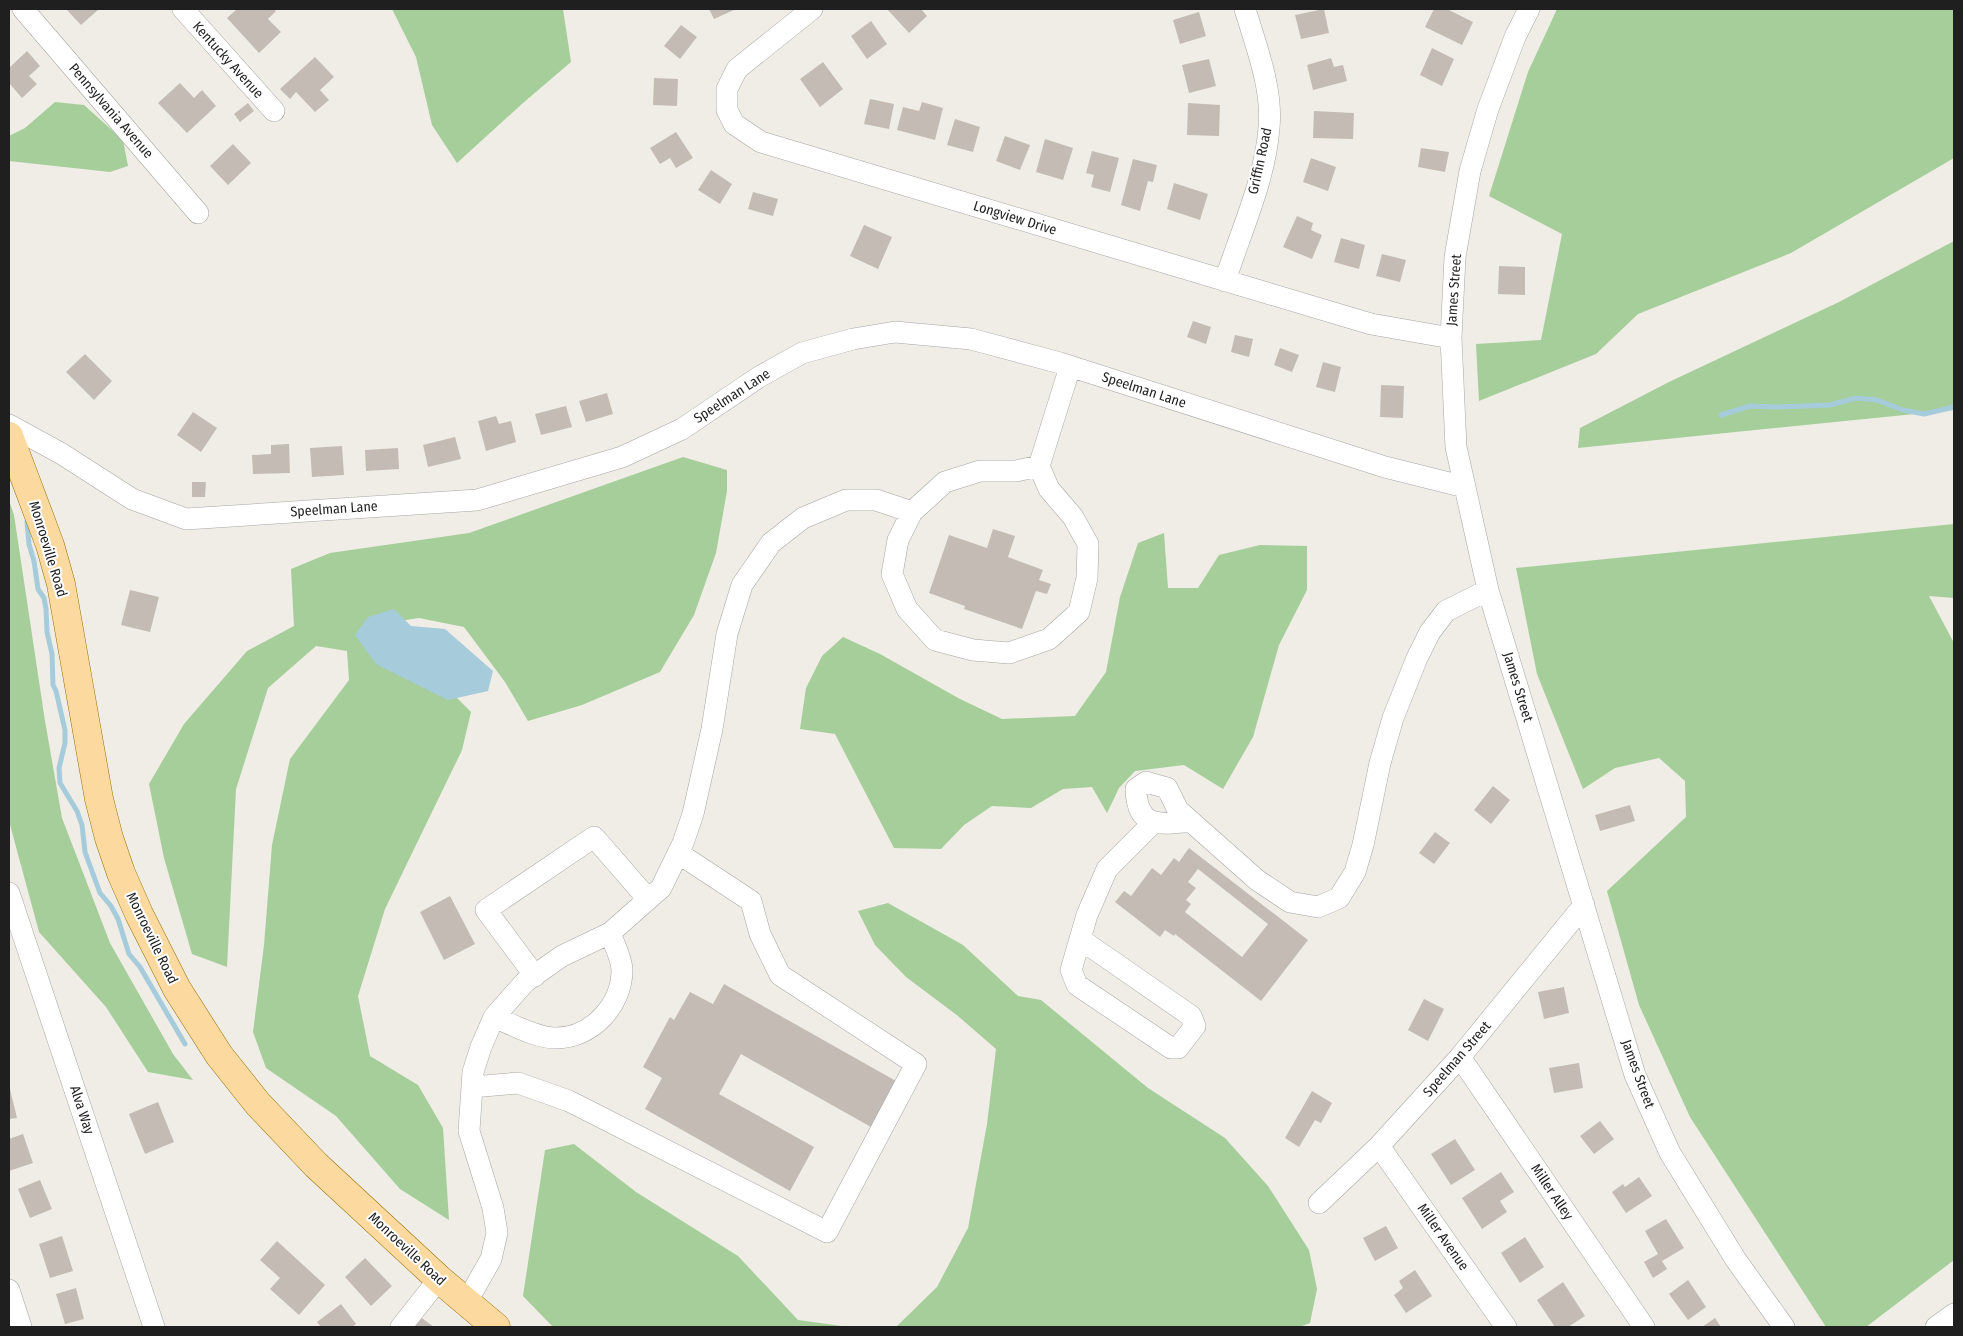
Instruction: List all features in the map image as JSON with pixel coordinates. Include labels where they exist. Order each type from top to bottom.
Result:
[{"type":"main road","name":"Monroeville Road","points":[[9,436],[50,545],[61,584],[99,799],[112,847],[139,914],[177,989],[198,1024],[258,1104],[316,1165],[438,1279],[496,1327]]},
{"type":"street","name":"Pennsylvania Avenue","points":[[23,9],[198,213]]},
{"type":"street","name":"Kentucky Avenue","points":[[183,9],[274,111]]},
{"type":"street","name":"Longview Drive","points":[[812,9],[737,69],[727,89],[727,110],[734,124],[761,142],[1371,324],[1451,338]]},
{"type":"street","name":"Griffin Road","points":[[1224,281],[1259,180],[1269,127],[1266,84],[1245,9]]},
{"type":"street","name":"James Street","points":[[1529,9],[1515,37],[1501,73],[1470,171],[1455,257],[1451,338],[1456,447],[1488,590],[1635,1074],[1670,1152],[1736,1260],[1784,1327]]},
{"type":"street","name":"Speelman Lane","points":[[9,425],[62,454],[132,500],[186,519],[477,500],[622,457],[682,429],[759,377],[802,353],[854,339],[895,332],[971,339],[1070,367],[1385,467],[1465,487]]},
{"type":"street","points":[[1039,466],[1016,471],[980,471],[945,482],[912,512],[898,540],[892,574],[907,609],[935,640],[973,650],[1009,653],[1049,639],[1079,612],[1087,578],[1088,544],[1073,517],[1049,489],[1039,466],[1070,367]]},
{"type":"street","points":[[466,1302],[492,1259],[497,1233],[493,1208],[469,1131],[473,1072],[494,1017],[525,982],[562,956],[610,933],[661,888],[678,854],[693,814],[712,729],[726,634],[742,585],[771,543],[803,518],[846,500],[876,500],[912,512]]},
{"type":"street","points":[[1190,821],[1166,824],[1153,823],[1144,816],[1136,798],[1136,789],[1146,782],[1167,788],[1178,810],[1257,880],[1290,902],[1318,907],[1338,898],[1355,872],[1393,718],[1417,658],[1430,632],[1446,611],[1488,590]]},
{"type":"street","points":[[1080,939],[1191,1016],[1195,1026],[1178,1048],[1170,1048],[1077,985],[1071,970],[1080,939],[1087,915],[1107,869],[1153,823]]},
{"type":"street","points":[[535,976],[486,910],[594,837],[648,899]]},
{"type":"street","points":[[472,1087],[518,1083],[570,1101],[827,1232],[916,1064],[780,975],[760,934],[751,901],[678,854]]},
{"type":"street","name":"Alva Way","points":[[9,893],[154,1327]]},
{"type":"street","name":"Speelman Street","points":[[1319,1203],[1379,1146],[1460,1057],[1584,905]]},
{"type":"street","points":[[494,1017],[526,1031],[556,1038],[578,1034],[594,1026],[610,1009],[619,990],[622,968],[610,933]]},
{"type":"street","name":"Miller Alley","points":[[1460,1057],[1644,1327]]},
{"type":"street","name":"Miller Avenue","points":[[1379,1146],[1506,1327]]},
{"type":"street","points":[[401,1327],[438,1279]]},
{"type":"street","points":[[9,1290],[21,1327]]},
{"type":"street","points":[[1936,1327],[1954,1314]]},
{"type":"green space","points":[[392,9],[563,9],[571,62],[457,163],[432,125],[416,57]]},
{"type":"green space","points":[[1557,9],[1954,9],[1954,158],[1791,253],[1638,314],[1596,354],[1479,401],[1476,344],[1541,340],[1562,234],[1489,196],[1528,72]]},
{"type":"green space","points":[[55,102],[84,105],[123,140],[128,166],[110,172],[9,161],[9,136],[25,128]]},
{"type":"green space","points":[[1954,241],[1954,410],[1578,448],[1580,428],[1669,382],[1839,302]]},
{"type":"green space","points":[[683,457],[727,470],[727,491],[716,553],[694,615],[660,672],[582,705],[528,721],[505,682],[464,627],[419,618],[386,623],[421,662],[471,712],[462,750],[385,909],[358,996],[370,1056],[418,1085],[443,1128],[449,1220],[400,1189],[336,1116],[266,1068],[253,1032],[264,945],[272,845],[290,759],[349,680],[347,651],[316,646],[268,688],[236,789],[227,967],[192,954],[164,858],[149,784],[184,724],[247,651],[294,626],[291,569],[330,553],[469,533]]},
{"type":"green space","points":[[9,500],[14,515],[45,721],[62,818],[110,943],[173,1054],[193,1080],[148,1072],[106,1007],[39,932],[9,821]]},
{"type":"green space","points":[[1954,524],[1954,598],[1929,596],[1954,643],[1954,1260],[1866,1327],[1826,1327],[1690,1117],[1639,1005],[1607,891],[1686,817],[1685,781],[1659,758],[1615,768],[1583,789],[1537,674],[1516,568]]},
{"type":"green space","points":[[1164,533],[1168,588],[1198,588],[1219,555],[1260,545],[1307,546],[1307,590],[1279,645],[1253,737],[1223,789],[1184,765],[1135,771],[1119,788],[1107,813],[1092,787],[1063,789],[1031,808],[992,806],[964,825],[941,849],[894,848],[835,734],[800,729],[806,688],[822,656],[843,637],[880,654],[960,699],[1002,719],[1075,716],[1106,672],[1120,597],[1138,543]]},
{"type":"green space","points":[[888,903],[963,945],[1018,996],[1041,1000],[1148,1088],[1225,1138],[1268,1186],[1309,1250],[1317,1289],[1310,1323],[1299,1327],[896,1327],[937,1287],[968,1228],[987,1124],[996,1049],[958,1016],[906,977],[875,945],[858,911]]},
{"type":"green space","points":[[574,1144],[636,1192],[738,1256],[798,1320],[849,1327],[553,1327],[523,1296],[545,1150]]},
{"type":"water","points":[[394,609],[411,626],[445,629],[493,671],[488,691],[448,700],[376,664],[355,635],[368,617]]},
{"type":"building","points":[[66,9],[99,9],[81,25]]},
{"type":"building","points":[[237,9],[273,9],[276,11],[268,19],[281,32],[259,53],[227,18]]},
{"type":"building","points":[[709,9],[736,9],[714,19]]},
{"type":"building","points":[[887,9],[921,9],[927,16],[909,33]]},
{"type":"building","points":[[1324,9],[1329,33],[1301,39],[1295,15]]},
{"type":"building","points":[[1434,9],[1447,9],[1473,22],[1462,45],[1425,27]]},
{"type":"building","points":[[1199,12],[1206,36],[1180,44],[1173,20]]},
{"type":"building","points":[[871,21],[887,44],[867,59],[851,36]]},
{"type":"building","points":[[681,25],[697,37],[680,59],[664,46]]},
{"type":"building","points":[[1432,48],[1454,59],[1442,86],[1420,75]]},
{"type":"building","points":[[27,51],[40,66],[29,76],[37,84],[22,98],[9,83],[9,68]]},
{"type":"building","points":[[315,57],[334,77],[320,90],[329,100],[315,112],[296,92],[290,99],[280,89]]},
{"type":"building","points":[[1331,58],[1334,67],[1343,65],[1347,81],[1313,90],[1307,65]]},
{"type":"building","points":[[1209,59],[1216,86],[1189,93],[1182,65]]},
{"type":"building","points":[[823,62],[843,89],[820,107],[800,79]]},
{"type":"building","points":[[654,78],[678,79],[677,106],[653,105]]},
{"type":"building","points":[[180,83],[194,98],[202,90],[216,106],[187,133],[158,103]]},
{"type":"building","points":[[870,99],[894,104],[889,129],[864,124]]},
{"type":"building","points":[[922,102],[943,108],[935,140],[897,130],[903,107],[919,111]]},
{"type":"building","points":[[248,103],[254,111],[240,122],[234,114]]},
{"type":"building","points":[[1188,103],[1220,105],[1219,136],[1187,135]]},
{"type":"building","points":[[1314,111],[1354,113],[1353,139],[1313,138]]},
{"type":"building","points":[[955,119],[980,127],[973,152],[947,145]]},
{"type":"building","points":[[676,132],[693,158],[676,168],[670,158],[660,164],[650,148]]},
{"type":"building","points":[[1005,136],[1030,145],[1020,170],[996,161]]},
{"type":"building","points":[[1045,139],[1073,148],[1063,180],[1036,172]]},
{"type":"building","points":[[233,144],[251,163],[228,185],[210,166]]},
{"type":"building","points":[[1421,148],[1449,152],[1445,172],[1418,167]]},
{"type":"building","points":[[1092,151],[1119,158],[1110,192],[1091,187],[1094,175],[1086,173]]},
{"type":"building","points":[[1311,158],[1336,167],[1328,191],[1303,182]]},
{"type":"building","points":[[1133,159],[1157,165],[1153,182],[1148,181],[1140,211],[1121,205]]},
{"type":"building","points":[[711,170],[732,184],[720,204],[698,190]]},
{"type":"building","points":[[1174,183],[1208,194],[1200,220],[1167,209]]},
{"type":"building","points":[[753,192],[778,199],[773,216],[748,209]]},
{"type":"building","points":[[1297,216],[1313,223],[1311,230],[1322,235],[1312,259],[1283,247]]},
{"type":"building","points":[[864,225],[892,237],[878,269],[850,256]]},
{"type":"building","points":[[1341,238],[1365,245],[1359,269],[1334,262]]},
{"type":"building","points":[[1382,254],[1406,260],[1400,282],[1376,276]]},
{"type":"building","points":[[1499,266],[1525,267],[1525,295],[1498,294]]},
{"type":"building","points":[[1193,321],[1211,327],[1206,344],[1187,337]]},
{"type":"building","points":[[1235,335],[1253,339],[1249,357],[1231,352]]},
{"type":"building","points":[[1280,348],[1299,355],[1292,372],[1274,365]]},
{"type":"building","points":[[85,354],[112,381],[94,400],[66,372]]},
{"type":"building","points":[[1323,362],[1341,367],[1335,392],[1316,387]]},
{"type":"building","points":[[1381,385],[1404,386],[1403,418],[1380,417]]},
{"type":"building","points":[[607,393],[613,414],[586,422],[579,401]]},
{"type":"building","points":[[566,406],[572,427],[541,435],[535,414]]},
{"type":"building","points":[[193,412],[217,428],[201,452],[177,435]]},
{"type":"building","points":[[496,416],[499,424],[511,421],[516,442],[486,451],[478,421]]},
{"type":"building","points":[[455,437],[461,459],[428,467],[423,445]]},
{"type":"building","points":[[289,444],[290,473],[253,474],[252,455],[271,454],[271,445]]},
{"type":"building","points":[[342,446],[344,475],[312,477],[310,448]]},
{"type":"building","points":[[398,448],[399,469],[366,471],[365,450]]},
{"type":"building","points":[[192,482],[206,482],[205,497],[192,497]]},
{"type":"building","points":[[993,529],[1015,536],[1008,557],[1043,570],[1039,580],[1051,584],[1047,594],[1036,591],[1022,629],[964,609],[965,606],[929,593],[949,535],[987,548]]},
{"type":"building","points":[[130,590],[159,597],[150,632],[121,625]]},
{"type":"building","points":[[1493,786],[1510,800],[1491,824],[1474,810]]},
{"type":"building","points":[[1630,805],[1635,821],[1600,831],[1595,815]]},
{"type":"building","points":[[1435,832],[1450,843],[1434,864],[1419,853]]},
{"type":"building","points":[[1189,848],[1308,940],[1261,1001],[1175,934],[1174,936],[1165,930],[1160,937],[1115,902],[1124,891],[1131,896],[1152,868],[1161,875],[1174,858],[1179,862]],"holes":[[[1198,869],[1268,924],[1242,957],[1185,912],[1191,904],[1186,900],[1196,888],[1188,882]]]},
{"type":"building","points":[[450,896],[475,944],[444,960],[420,912]]},
{"type":"building","points":[[724,984],[896,1081],[871,1127],[741,1054],[719,1094],[814,1147],[790,1191],[645,1109],[662,1078],[643,1067],[670,1017],[674,1020],[690,992],[713,1004]]},
{"type":"building","points":[[1564,987],[1569,1013],[1544,1019],[1538,992]]},
{"type":"building","points":[[1424,999],[1444,1009],[1428,1041],[1408,1030]]},
{"type":"building","points":[[1579,1063],[1583,1088],[1554,1093],[1549,1068]]},
{"type":"building","points":[[10,1089],[17,1118],[9,1119]]},
{"type":"building","points":[[1312,1091],[1332,1103],[1321,1123],[1315,1120],[1299,1147],[1285,1138]]},
{"type":"building","points":[[158,1102],[174,1142],[145,1154],[129,1114]]},
{"type":"building","points":[[1600,1121],[1614,1139],[1594,1154],[1580,1136]]},
{"type":"building","points":[[23,1134],[33,1163],[9,1171],[9,1139]]},
{"type":"building","points":[[1455,1139],[1475,1170],[1451,1185],[1431,1154]]},
{"type":"building","points":[[1501,1172],[1514,1192],[1500,1201],[1507,1212],[1482,1229],[1462,1198]]},
{"type":"building","points":[[1639,1177],[1652,1196],[1626,1213],[1612,1192],[1623,1184],[1625,1187]]},
{"type":"building","points":[[40,1180],[52,1209],[30,1218],[18,1189]]},
{"type":"building","points":[[1666,1219],[1684,1248],[1662,1261],[1667,1269],[1653,1278],[1644,1262],[1658,1254],[1645,1231]]},
{"type":"building","points":[[1386,1226],[1398,1248],[1375,1261],[1363,1238]]},
{"type":"building","points":[[62,1236],[73,1271],[50,1278],[39,1244]]},
{"type":"building","points":[[1525,1237],[1544,1267],[1520,1283],[1501,1253]]},
{"type":"building","points":[[277,1241],[325,1285],[299,1315],[270,1289],[280,1278],[260,1260]]},
{"type":"building","points":[[365,1258],[392,1286],[371,1306],[345,1277]]},
{"type":"building","points":[[1415,1270],[1432,1296],[1406,1313],[1394,1295],[1403,1288],[1399,1281]]},
{"type":"building","points":[[1688,1280],[1706,1307],[1688,1320],[1669,1294]]},
{"type":"building","points":[[1563,1282],[1585,1316],[1568,1327],[1555,1327],[1537,1300]]},
{"type":"building","points":[[76,1288],[84,1319],[65,1324],[56,1294]]},
{"type":"building","points":[[341,1304],[356,1324],[352,1327],[321,1327],[317,1322]]},
{"type":"building","points":[[419,1316],[434,1327],[410,1327]]},
{"type":"building","points":[[1715,1318],[1721,1327],[1702,1327]]},
{"type":"waterway","points":[[1721,415],[1750,406],[1830,405],[1856,398],[1877,400],[1903,410],[1924,414],[1954,407]]},
{"type":"waterway","points":[[27,522],[29,544],[34,561],[38,589],[44,598],[46,609],[47,632],[52,654],[53,685],[65,730],[65,743],[59,768],[60,783],[77,811],[82,825],[85,852],[100,893],[111,906],[118,919],[129,954],[140,967],[185,1044]]}]
